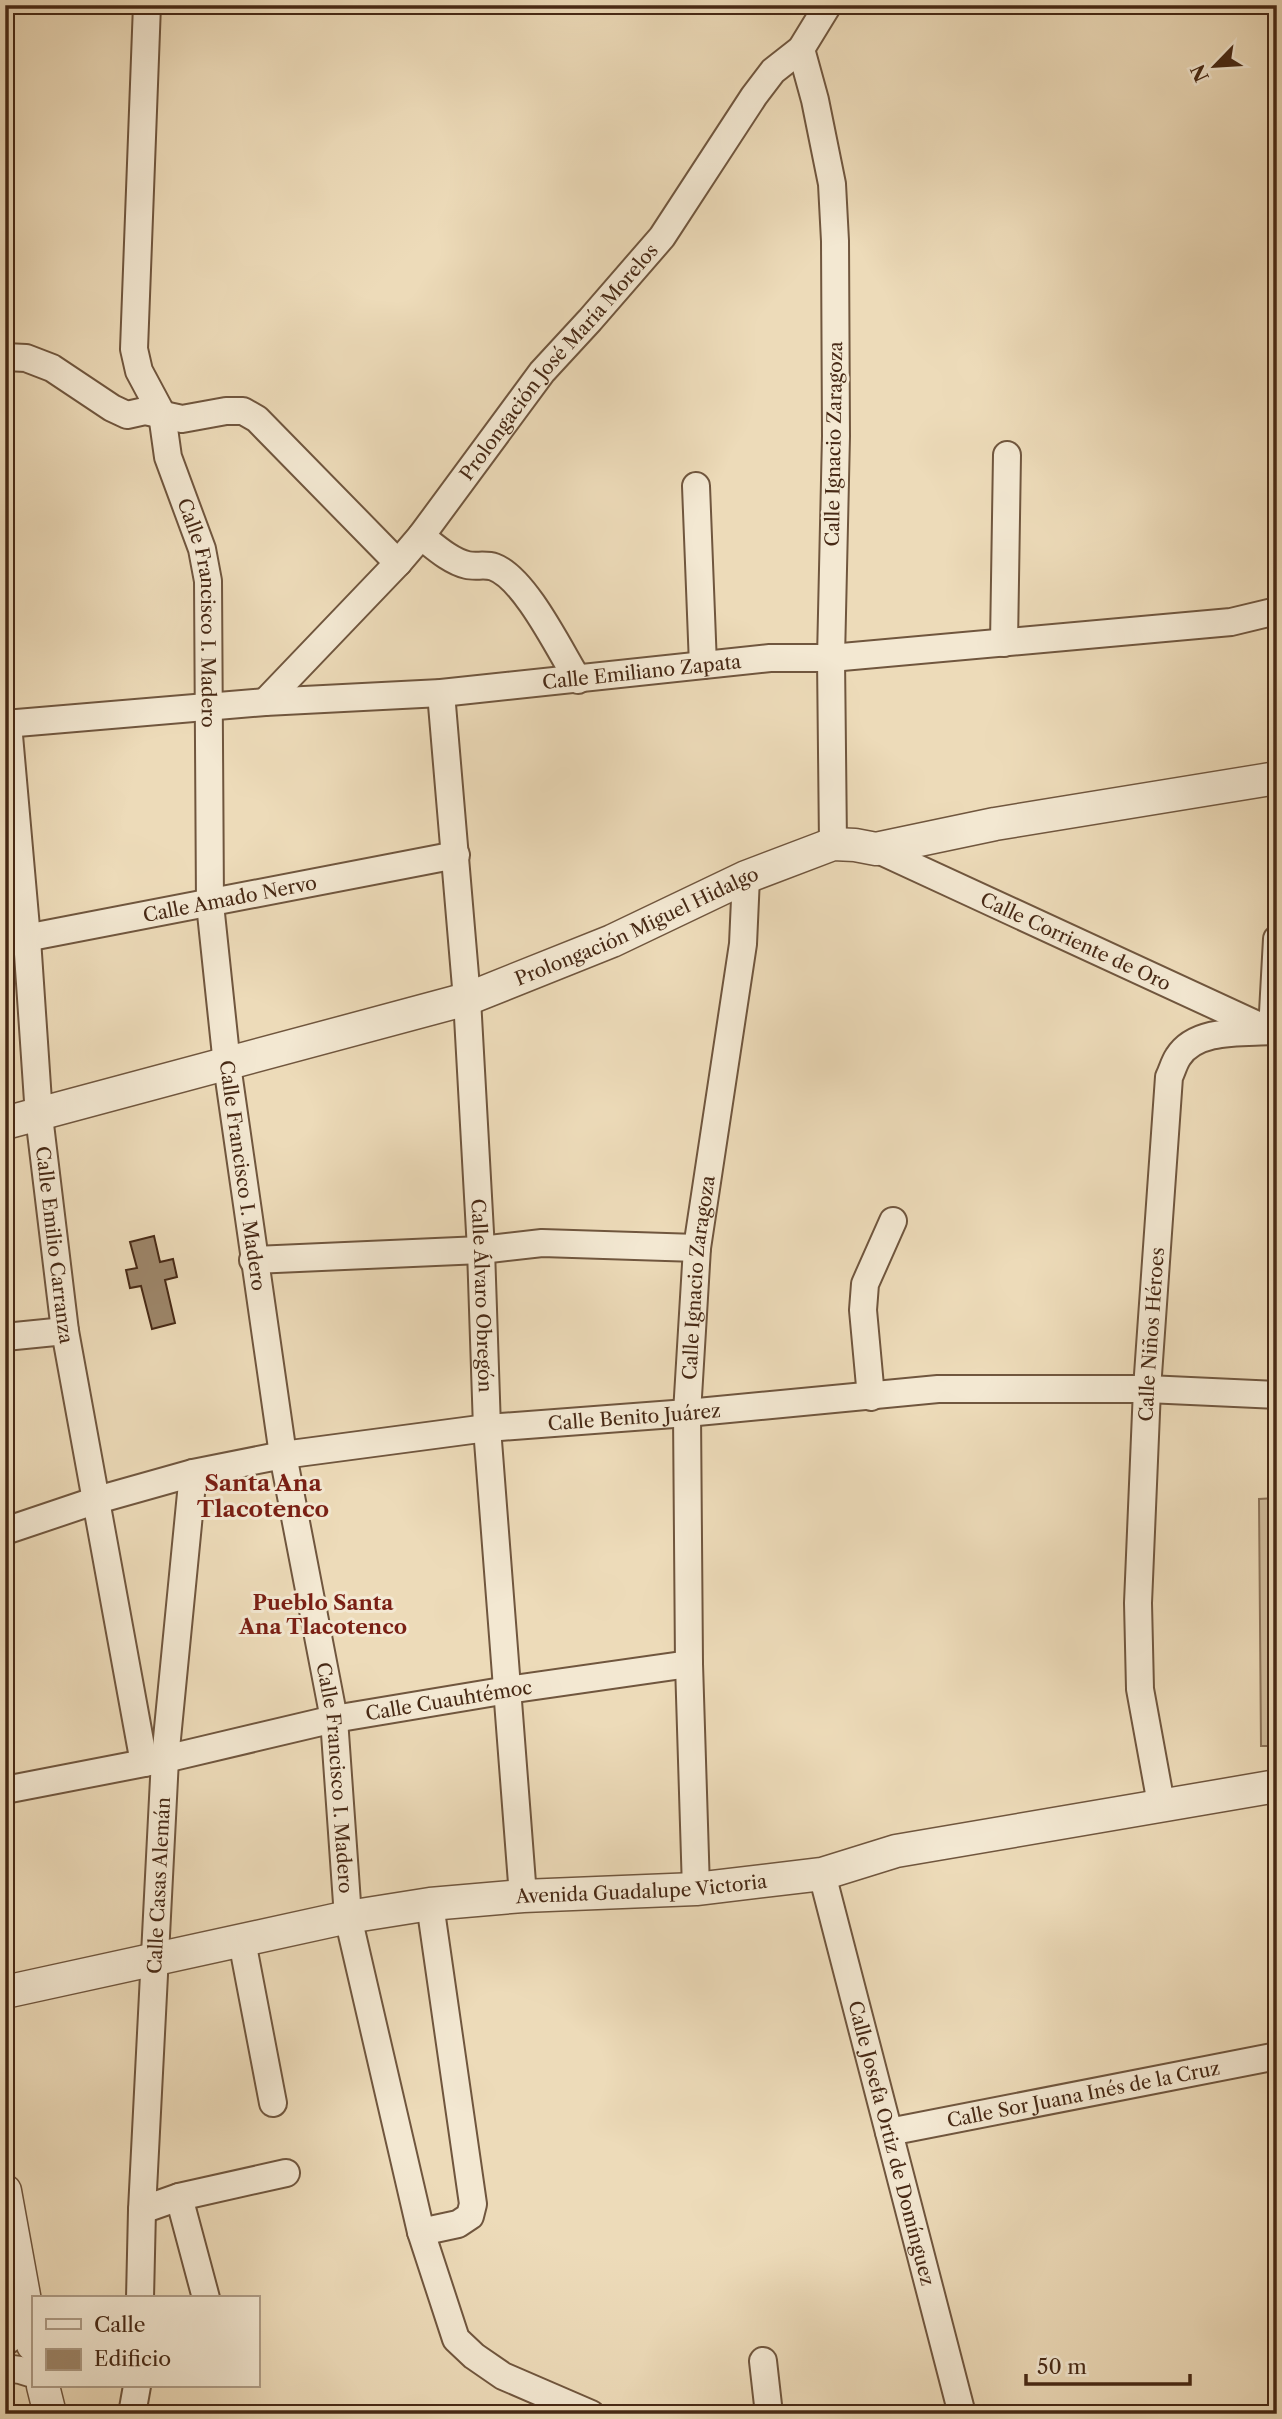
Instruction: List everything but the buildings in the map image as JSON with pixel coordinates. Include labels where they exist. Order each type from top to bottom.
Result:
[{"type":"street","name":"Calle Francisco I. Madero","points":[[147,5],[134,349],[139,371],[162,414],[168,457],[202,549],[208,581],[210,904],[227,1065],[253,1260],[283,1455],[334,1719],[348,1917],[421,2232],[456,2339],[474,2356],[503,2376],[591,2414]]},
{"type":"street","name":"Prolongación José María Morelos","points":[[265,702],[421,536],[542,372],[662,237],[754,96],[774,71],[801,49],[828,5]]},
{"type":"street","name":"Calle Ignacio Zaragoza","points":[[801,49],[815,100],[832,184],[834,218],[836,436],[831,658],[833,844]]},
{"type":"street","points":[[5,357],[26,358],[52,368],[127,415],[145,411],[182,419],[226,411],[243,411],[257,418],[398,563]]},
{"type":"street","points":[[1004,643],[1007,455]]},
{"type":"street","points":[[696,486],[703,665]]},
{"type":"street","points":[[421,536],[447,556],[466,565],[494,566],[512,578],[529,599],[578,680]]},
{"type":"street","name":"Calle Emiliano Zapata","points":[[7,724],[265,702],[441,693],[770,658],[831,658],[1004,643],[1231,622],[1277,611]]},
{"type":"street","name":"Calle Álvaro Obregón","points":[[441,693],[467,999],[481,1250],[487,1428],[523,1896]]},
{"type":"street","name":"Calle Emilio Carranza","points":[[7,724],[16,941],[65,1331],[97,1500],[154,1761]]},
{"type":"street","name":"Prolongación Miguel Hidalgo","points":[[5,1123],[467,999],[612,941],[746,877],[833,844],[876,849],[995,824],[1277,778]]},
{"type":"street","name":"Calle Corriente de Oro","points":[[876,849],[1275,1032]]},
{"type":"street","name":"Calle Amado Nervo","points":[[16,941],[456,855]]},
{"type":"street","name":"Calle Ignacio Zaragoza","points":[[696,1889],[689,1664],[687,1413],[697,1248],[743,944],[746,877]]},
{"type":"street","points":[[1275,1032],[1277,939]]},
{"type":"street","name":"Calle Niños Héroes","points":[[1161,1804],[1140,1689],[1138,1603],[1147,1389],[1169,1077],[1179,1054],[1200,1039],[1226,1033],[1275,1032]]},
{"type":"street","points":[[871,1397],[863,1310],[865,1284],[893,1221]]},
{"type":"street","points":[[253,1260],[481,1250],[542,1243],[697,1248]]},
{"type":"street","points":[[5,1337],[65,1331]]},
{"type":"street","name":"Calle Benito Juárez","points":[[5,1531],[97,1500],[193,1473],[283,1455],[487,1428],[687,1413],[938,1389],[1147,1389],[1277,1395]]},
{"type":"street","name":"Calle Casas Alemán","points":[[140,2296],[155,1960],[154,1761],[193,1473]]},
{"type":"street","name":"Calle Cuauhtémoc","points":[[5,1790],[154,1761],[334,1719],[689,1664]]},
{"type":"street","name":"Avenida Guadalupe Victoria","points":[[5,1992],[348,1917],[430,1904],[523,1896],[696,1889],[822,1874],[896,1851],[1277,1786]]},
{"type":"street","name":"Calle Josefa Ortiz de Domínguez","points":[[822,1874],[962,2414]]},
{"type":"street","points":[[421,2232],[458,2224],[470,2216],[473,2204],[430,1904]]},
{"type":"street","points":[[243,1941],[273,2103]]},
{"type":"street","name":"Calle Sor Juana Inés de la Cruz","points":[[889,2132],[1277,2056]]},
{"type":"street","points":[[142,2210],[179,2197],[286,2173]]},
{"type":"street","points":[[5,2191],[32,2341]]},
{"type":"street","points":[[179,2197],[205,2296]]},
{"type":"street","points":[[5,2342],[20,2332],[26,2314]]},
{"type":"street","points":[[763,2361],[769,2414]]},
{"type":"street","points":[[5,2368],[32,2374]]},
{"type":"street","points":[[44,2388],[50,2414]]},
{"type":"street","points":[[132,2414],[137,2388]]},
{"type":"shaded area","points":[[1277,1498],[1277,1746],[1261,1746],[1259,1499]]},
{"type":"district","name":"Santa Ana Tlacotenco","points":[[263,1496]]},
{"type":"district","name":"Pueblo Santa Ana Tlacotenco","points":[[323,1614]]}]
